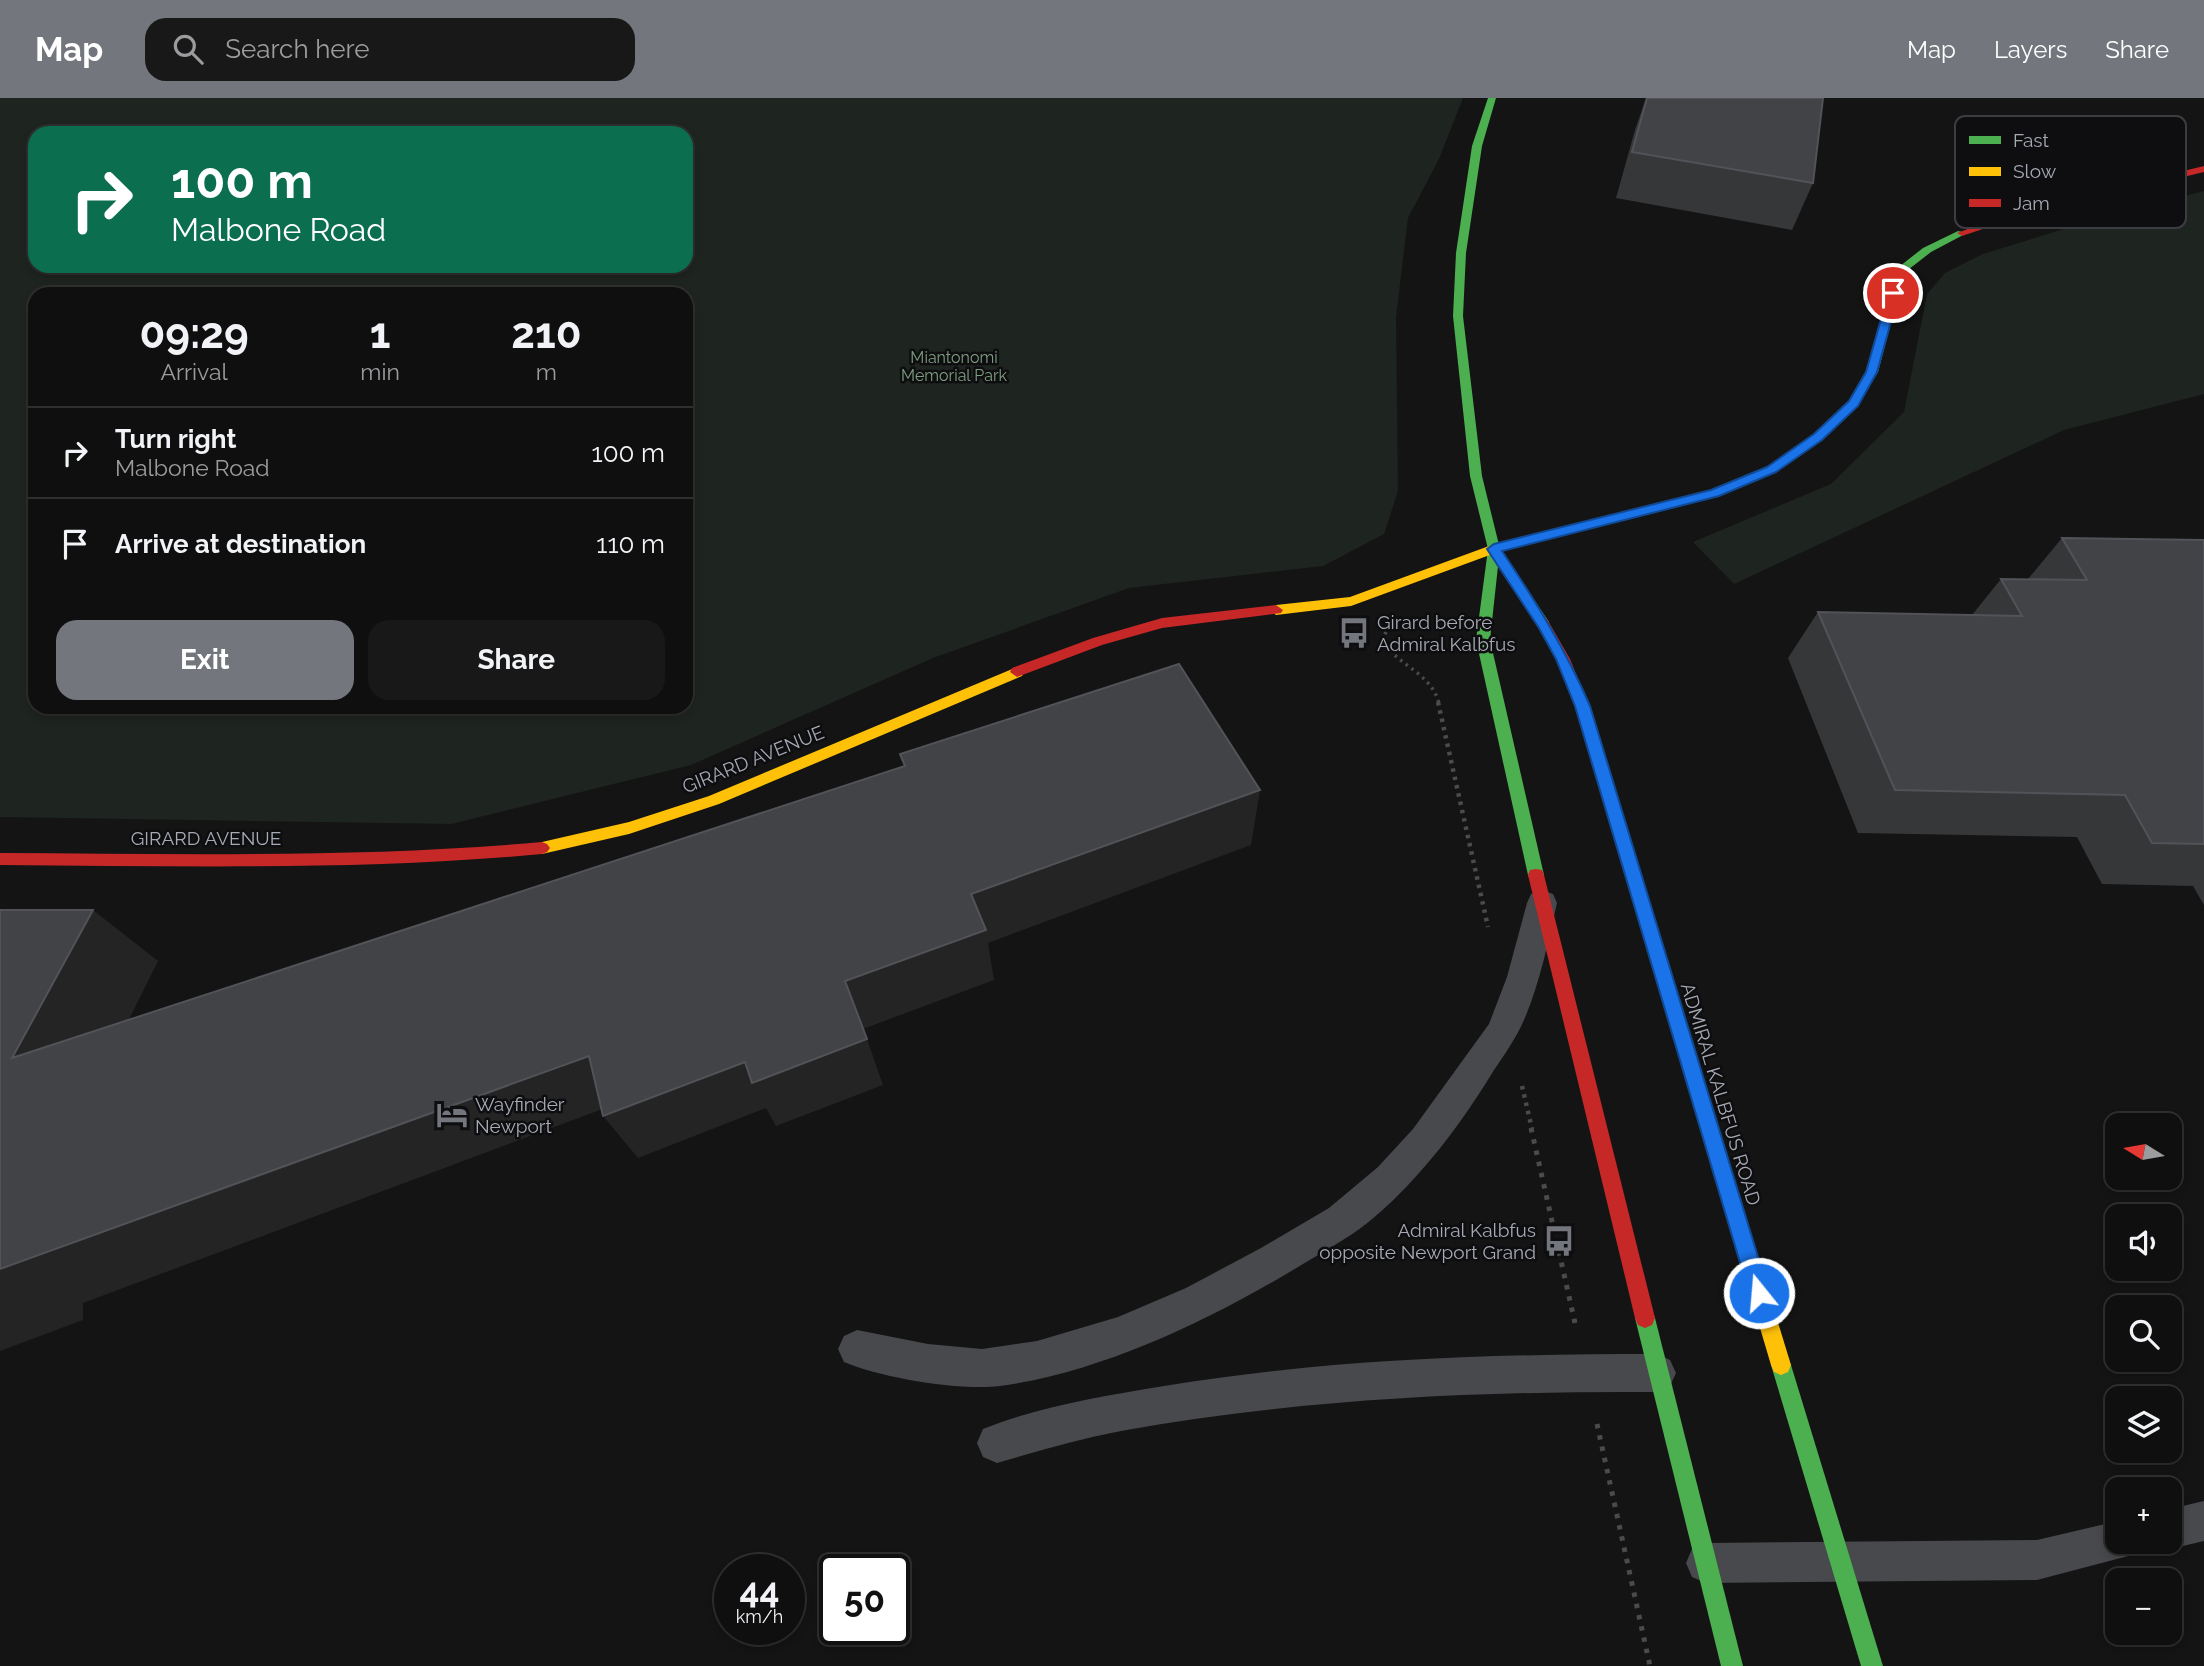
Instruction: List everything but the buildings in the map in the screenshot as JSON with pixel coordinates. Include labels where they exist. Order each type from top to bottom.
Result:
[{"type":"main road","name":"ADMIRAL KALBFUS ROAD","points":[[1492,98],[1469,191],[1461,253],[1458,316],[1476,476],[1494,549],[1563,659],[1582,706],[1872,1666]]},
{"type":"main road","name":"GIRARD AVENUE","points":[[2186,173],[2204,169]]},
{"type":"main road","name":"GIRARD AVENUE","points":[[0,859],[393,860],[461,857],[550,847],[629,828],[714,800],[1016,672],[1098,641],[1162,623],[1351,601],[1494,549],[1702,497],[1772,469],[1818,437],[1854,403],[1872,372],[1899,272],[1927,250],[1975,228]]},
{"type":"main road","name":"ADMIRAL KALBFUS ROAD","points":[[1494,549],[1483,640],[1542,903],[1732,1666]]},
{"type":"lane","points":[[857,1349],[945,1364],[997,1367],[1076,1348],[1191,1305],[1280,1258],[1351,1213],[1422,1147],[1470,1082],[1507,1021],[1525,968],[1542,903]]},
{"type":"lane","points":[[997,1443],[1119,1412],[1290,1388],[1586,1372],[1657,1373]]},
{"type":"lane","points":[[2182,1526],[2204,1521]]},
{"type":"lane","points":[[1706,1563],[2037,1560],[2105,1544]]},
{"type":"path","points":[[1387,629],[1383,638],[1386,648],[1418,671],[1437,695],[1488,929]]},
{"type":"path","points":[[1507,1021],[1650,1666]]},
{"type":"green space","name":"Miantonomi Memorial Park","points":[[0,98],[1463,98],[1439,159],[1408,218],[1396,317],[1398,491],[1384,534],[1323,566],[1129,588],[933,658],[691,765],[451,824],[0,817]]},
{"type":"green space","points":[[2204,191],[2204,394],[2064,430],[1734,584],[1693,542],[1831,484],[1904,412],[1927,294],[1945,273],[1983,254],[2067,228],[2186,228],[2186,196]]},
{"type":"traffic: fast","points":[[1492,98],[1477,146],[1461,253],[1458,316],[1476,476],[1494,549],[1542,622]]},
{"type":"traffic: fast","points":[[1533,539],[1715,493],[1772,469],[1818,437],[1854,403],[1872,372],[1899,272],[1927,250],[1962,233]]},
{"type":"traffic: fast","points":[[1494,549],[1483,640],[1536,875]]},
{"type":"traffic: fast","points":[[1645,1318],[1732,1666]]},
{"type":"traffic: fast","points":[[1781,1365],[1872,1666]]},
{"type":"traffic: slow","points":[[1276,610],[1351,601],[1494,549],[1533,539]]},
{"type":"traffic: slow","points":[[542,848],[629,828],[714,800],[1017,672]]},
{"type":"traffic: slow","points":[[1665,980],[1781,1365]]},
{"type":"traffic: jam","points":[[2186,173],[2204,169]]},
{"type":"traffic: jam","points":[[1962,233],[1977,228]]},
{"type":"traffic: jam","points":[[1017,672],[1098,641],[1162,623],[1276,610]]},
{"type":"traffic: jam","points":[[1542,622],[1563,659],[1582,706],[1665,980]]},
{"type":"traffic: jam","points":[[0,859],[340,860],[542,848]]},
{"type":"traffic: jam","points":[[1536,875],[1645,1318]]},
{"type":"place","name":"Girard before Admiral Kalbfus","points":[[1354,633]]},
{"type":"place","name":"Wayfinder Newport","points":[[452,1115]]},
{"type":"place","name":"Admiral Kalbfus opposite Newport Grand","points":[[1559,1241]]},
{"type":"route","points":[[1759,1293],[1582,706],[1563,659],[1494,549],[1575,526],[1650,511],[1714,493],[1772,469],[1818,437],[1854,403],[1872,372],[1893,293]]}]
